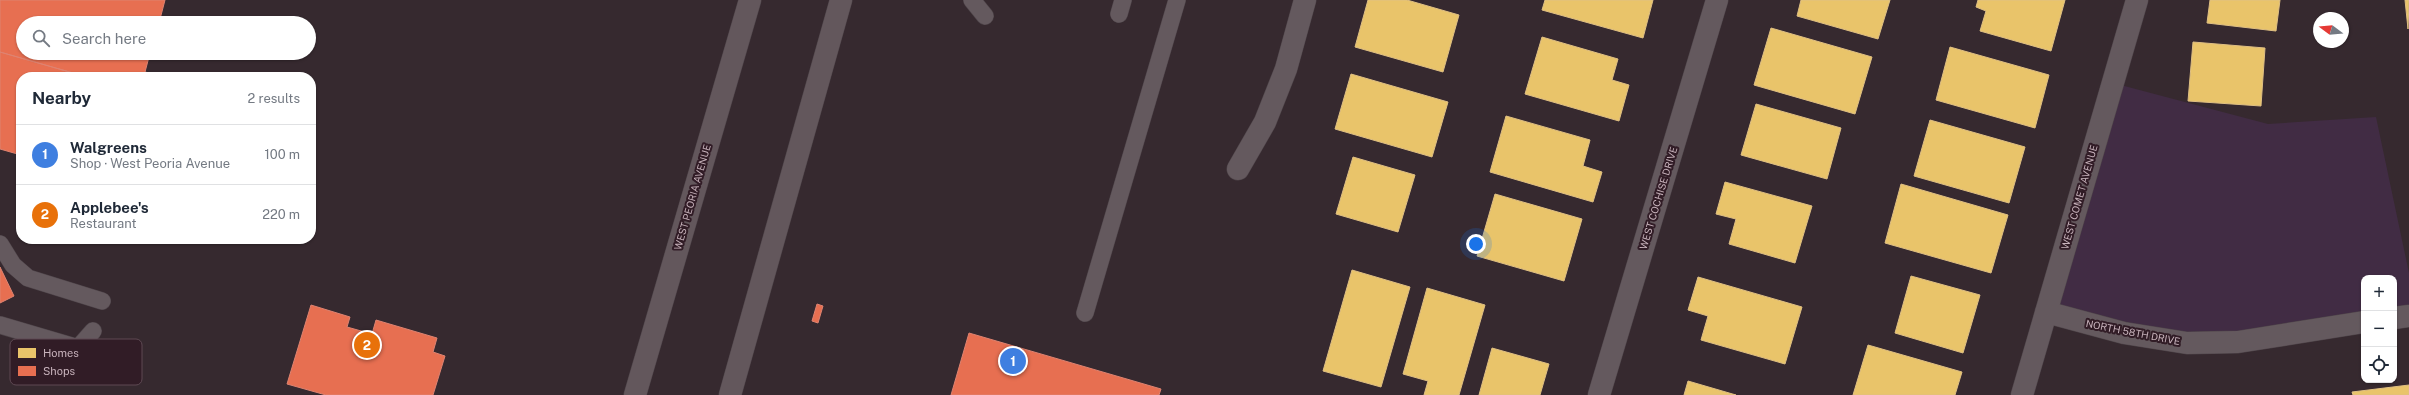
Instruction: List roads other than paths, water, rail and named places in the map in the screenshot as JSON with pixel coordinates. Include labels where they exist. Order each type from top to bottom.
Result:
[{"type":"main road","name":"WEST PEORIA AVENUE","points":[[635,395],[750,0]]},
{"type":"main road","points":[[730,395],[841,0]]},
{"type":"street","points":[[1238,168],[1265,122],[1286,69],[1305,0]]},
{"type":"street","name":"WEST COCHISE DRIVE","points":[[1599,395],[1717,0]]},
{"type":"street","name":"WEST COMET AVENUE","points":[[2022,395],[2138,0]]},
{"type":"street","name":"NORTH 58TH DRIVE","points":[[2046,312],[2124,333],[2187,343],[2238,342],[2361,322]]},
{"type":"street","points":[[2397,318],[2409,316]]},
{"type":"lane","points":[[972,0],[985,16]]},
{"type":"lane","points":[[1085,313],[1177,0]]},
{"type":"lane","points":[[0,244],[13,265],[28,278],[102,301]]},
{"type":"lane","points":[[0,325],[47,339]]},
{"type":"lane","points":[[86,339],[93,331]]},
{"type":"place","name":"Applebee's","points":[[367,345]]},
{"type":"place","name":"Walgreens","points":[[1013,361]]}]
